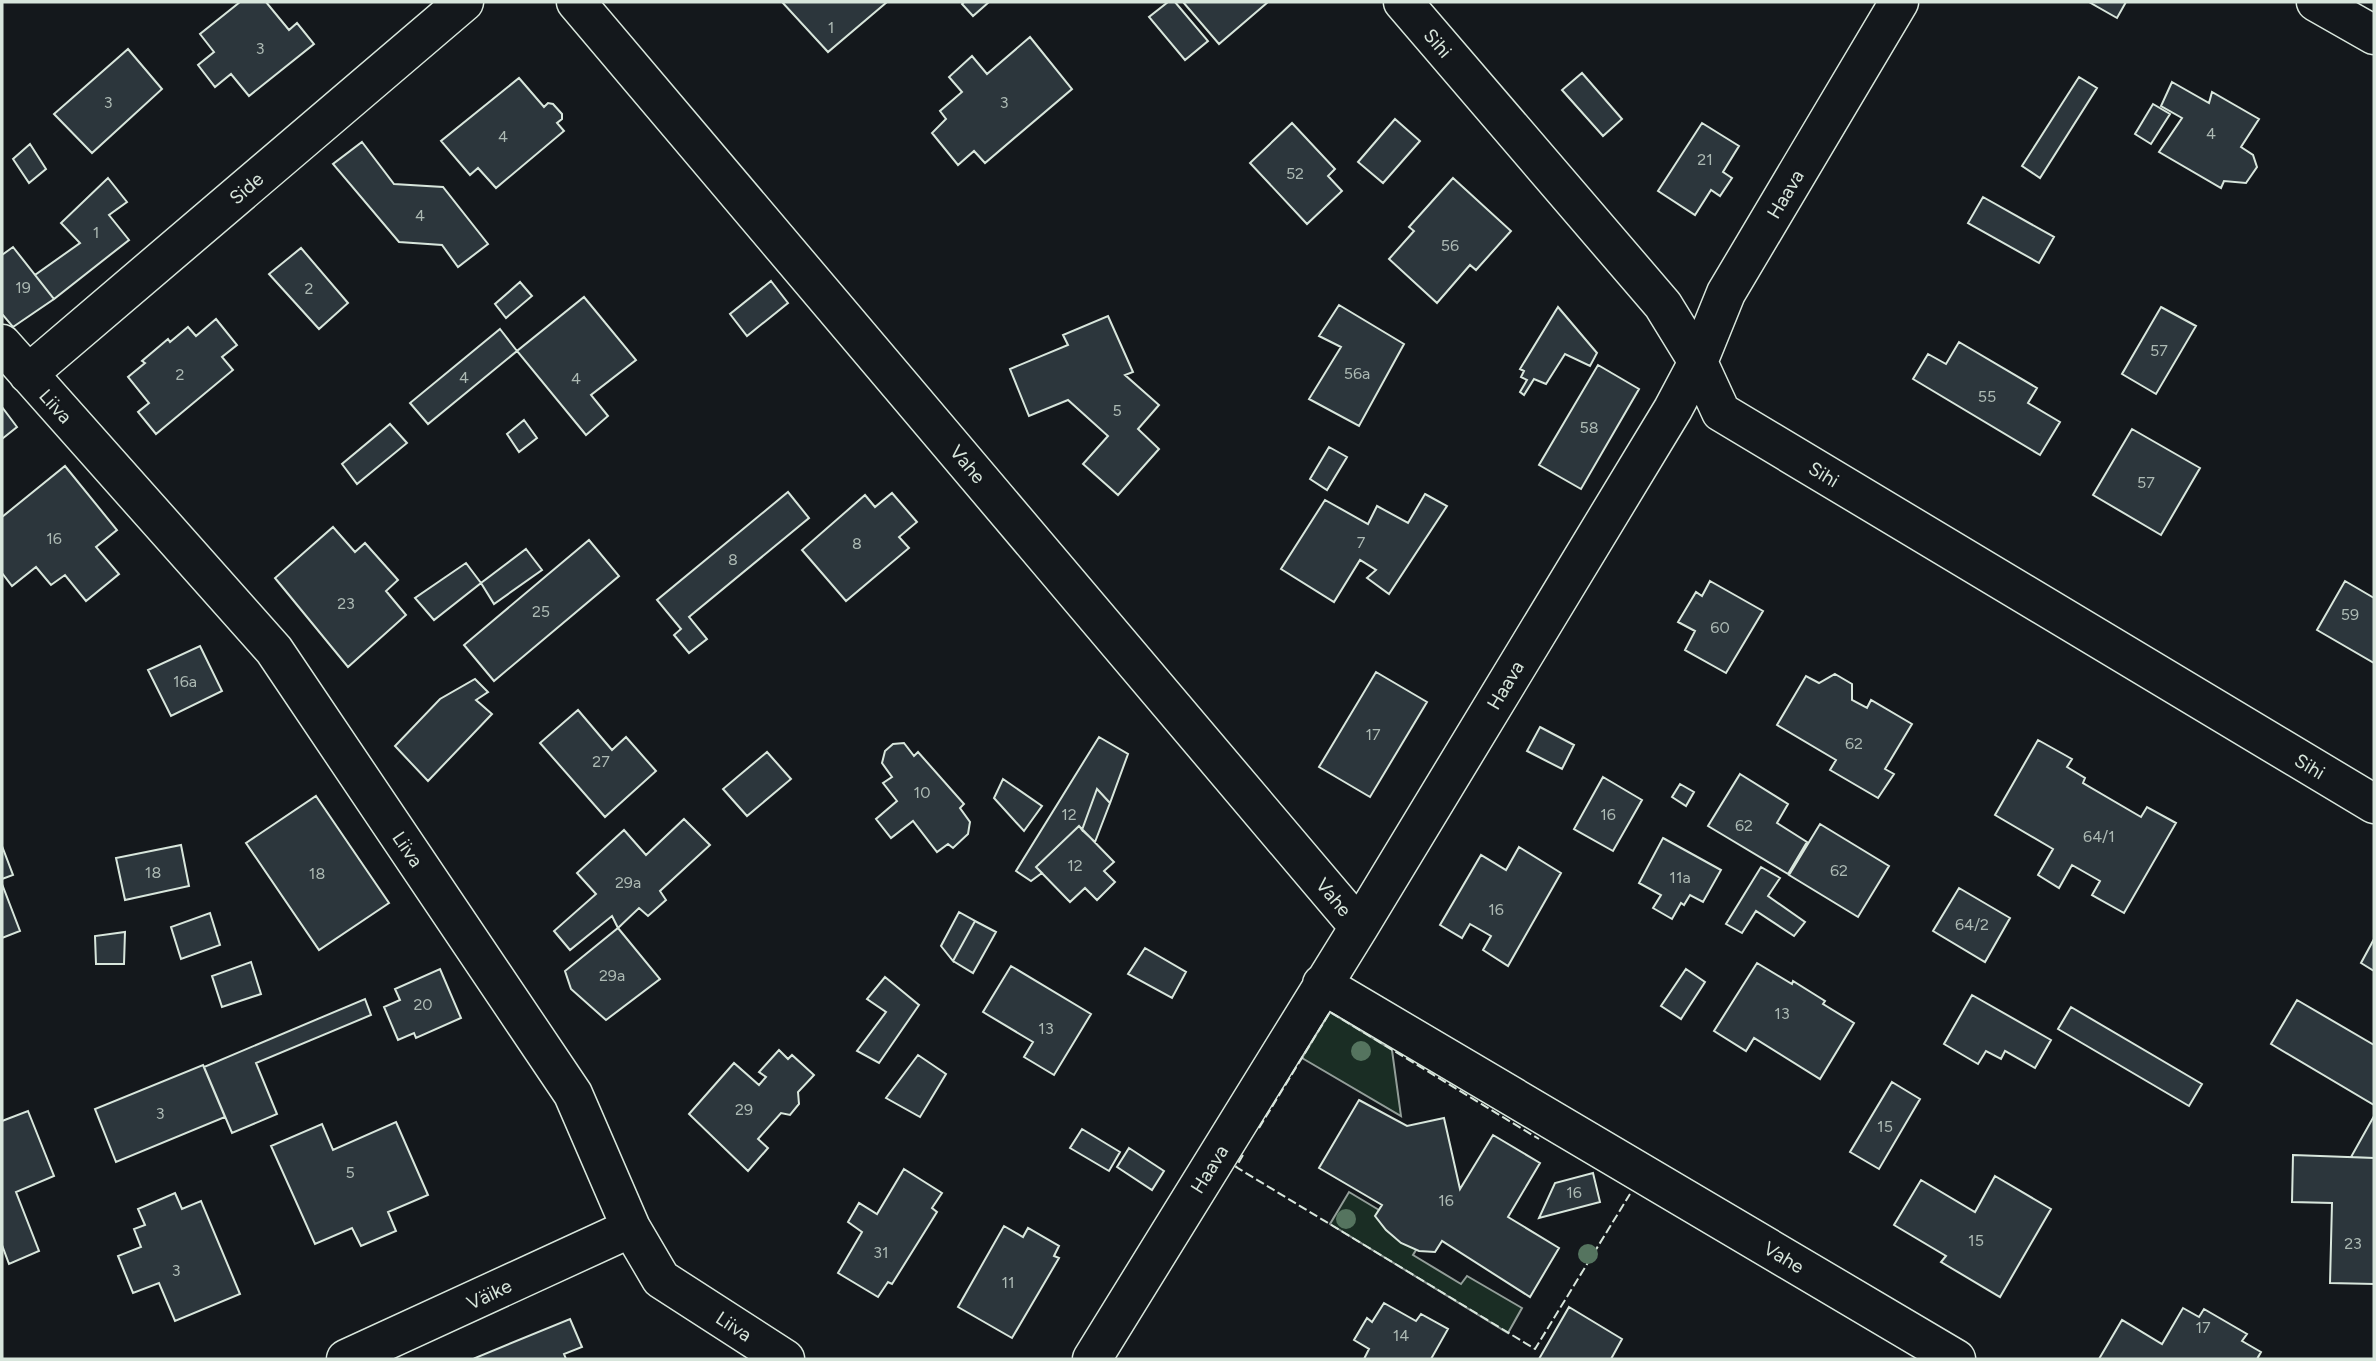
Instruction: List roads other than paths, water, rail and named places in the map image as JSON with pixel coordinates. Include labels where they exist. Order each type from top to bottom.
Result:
[{"type":"street","name":"Side","points":[[28,374],[464,2]]},
{"type":"street","name":"Vahe","points":[[576,2],[1359,927]]},
{"type":"street","name":"Sihi","points":[[1403,2],[1663,306],[1698,362],[1721,412],[2374,804]]},
{"type":"street","name":"Haava","points":[[1092,1359],[1359,927],[1673,409],[1698,362],[1726,293],[1899,2]]},
{"type":"street","points":[[2316,2],[2374,35]]},
{"type":"street","name":"Liiva","points":[[2,344],[274,650],[573,1094],[631,1228],[661,1279],[785,1359]]},
{"type":"street","name":"Vahe","points":[[1322,984],[1956,1359]]},
{"type":"street","name":"Väike","points":[[346,1359],[631,1228]]}]
